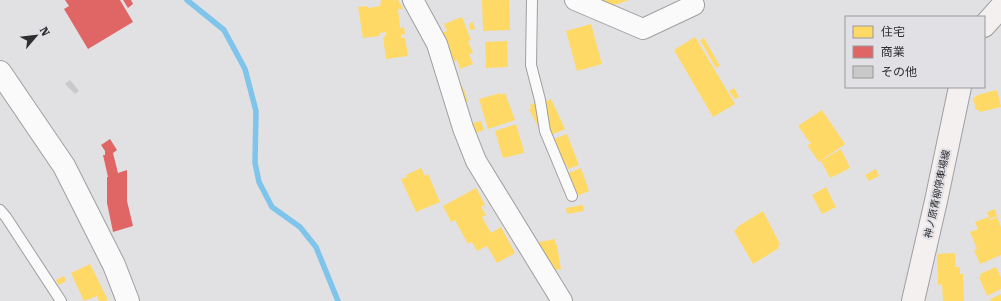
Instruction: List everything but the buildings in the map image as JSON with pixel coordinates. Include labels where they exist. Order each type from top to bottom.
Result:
[{"type":"main road","points":[[985,25],[1001,7]]},
{"type":"main road","name":"神ノ原青柳停車場線","points":[[913,301],[960,88]]},
{"type":"street","points":[[413,0],[437,44],[463,128],[476,161],[562,301]]},
{"type":"street","points":[[575,0],[643,29],[694,6]]},
{"type":"street","points":[[0,72],[64,166],[114,265],[128,301]]},
{"type":"lane","points":[[532,0],[531,65],[540,100],[545,131],[572,196]]},
{"type":"lane","points":[[0,210],[61,301]]},
{"type":"waterway","points":[[187,0],[224,30],[245,69],[256,111],[255,163],[259,182],[272,207],[300,227],[316,247],[338,301]]}]
